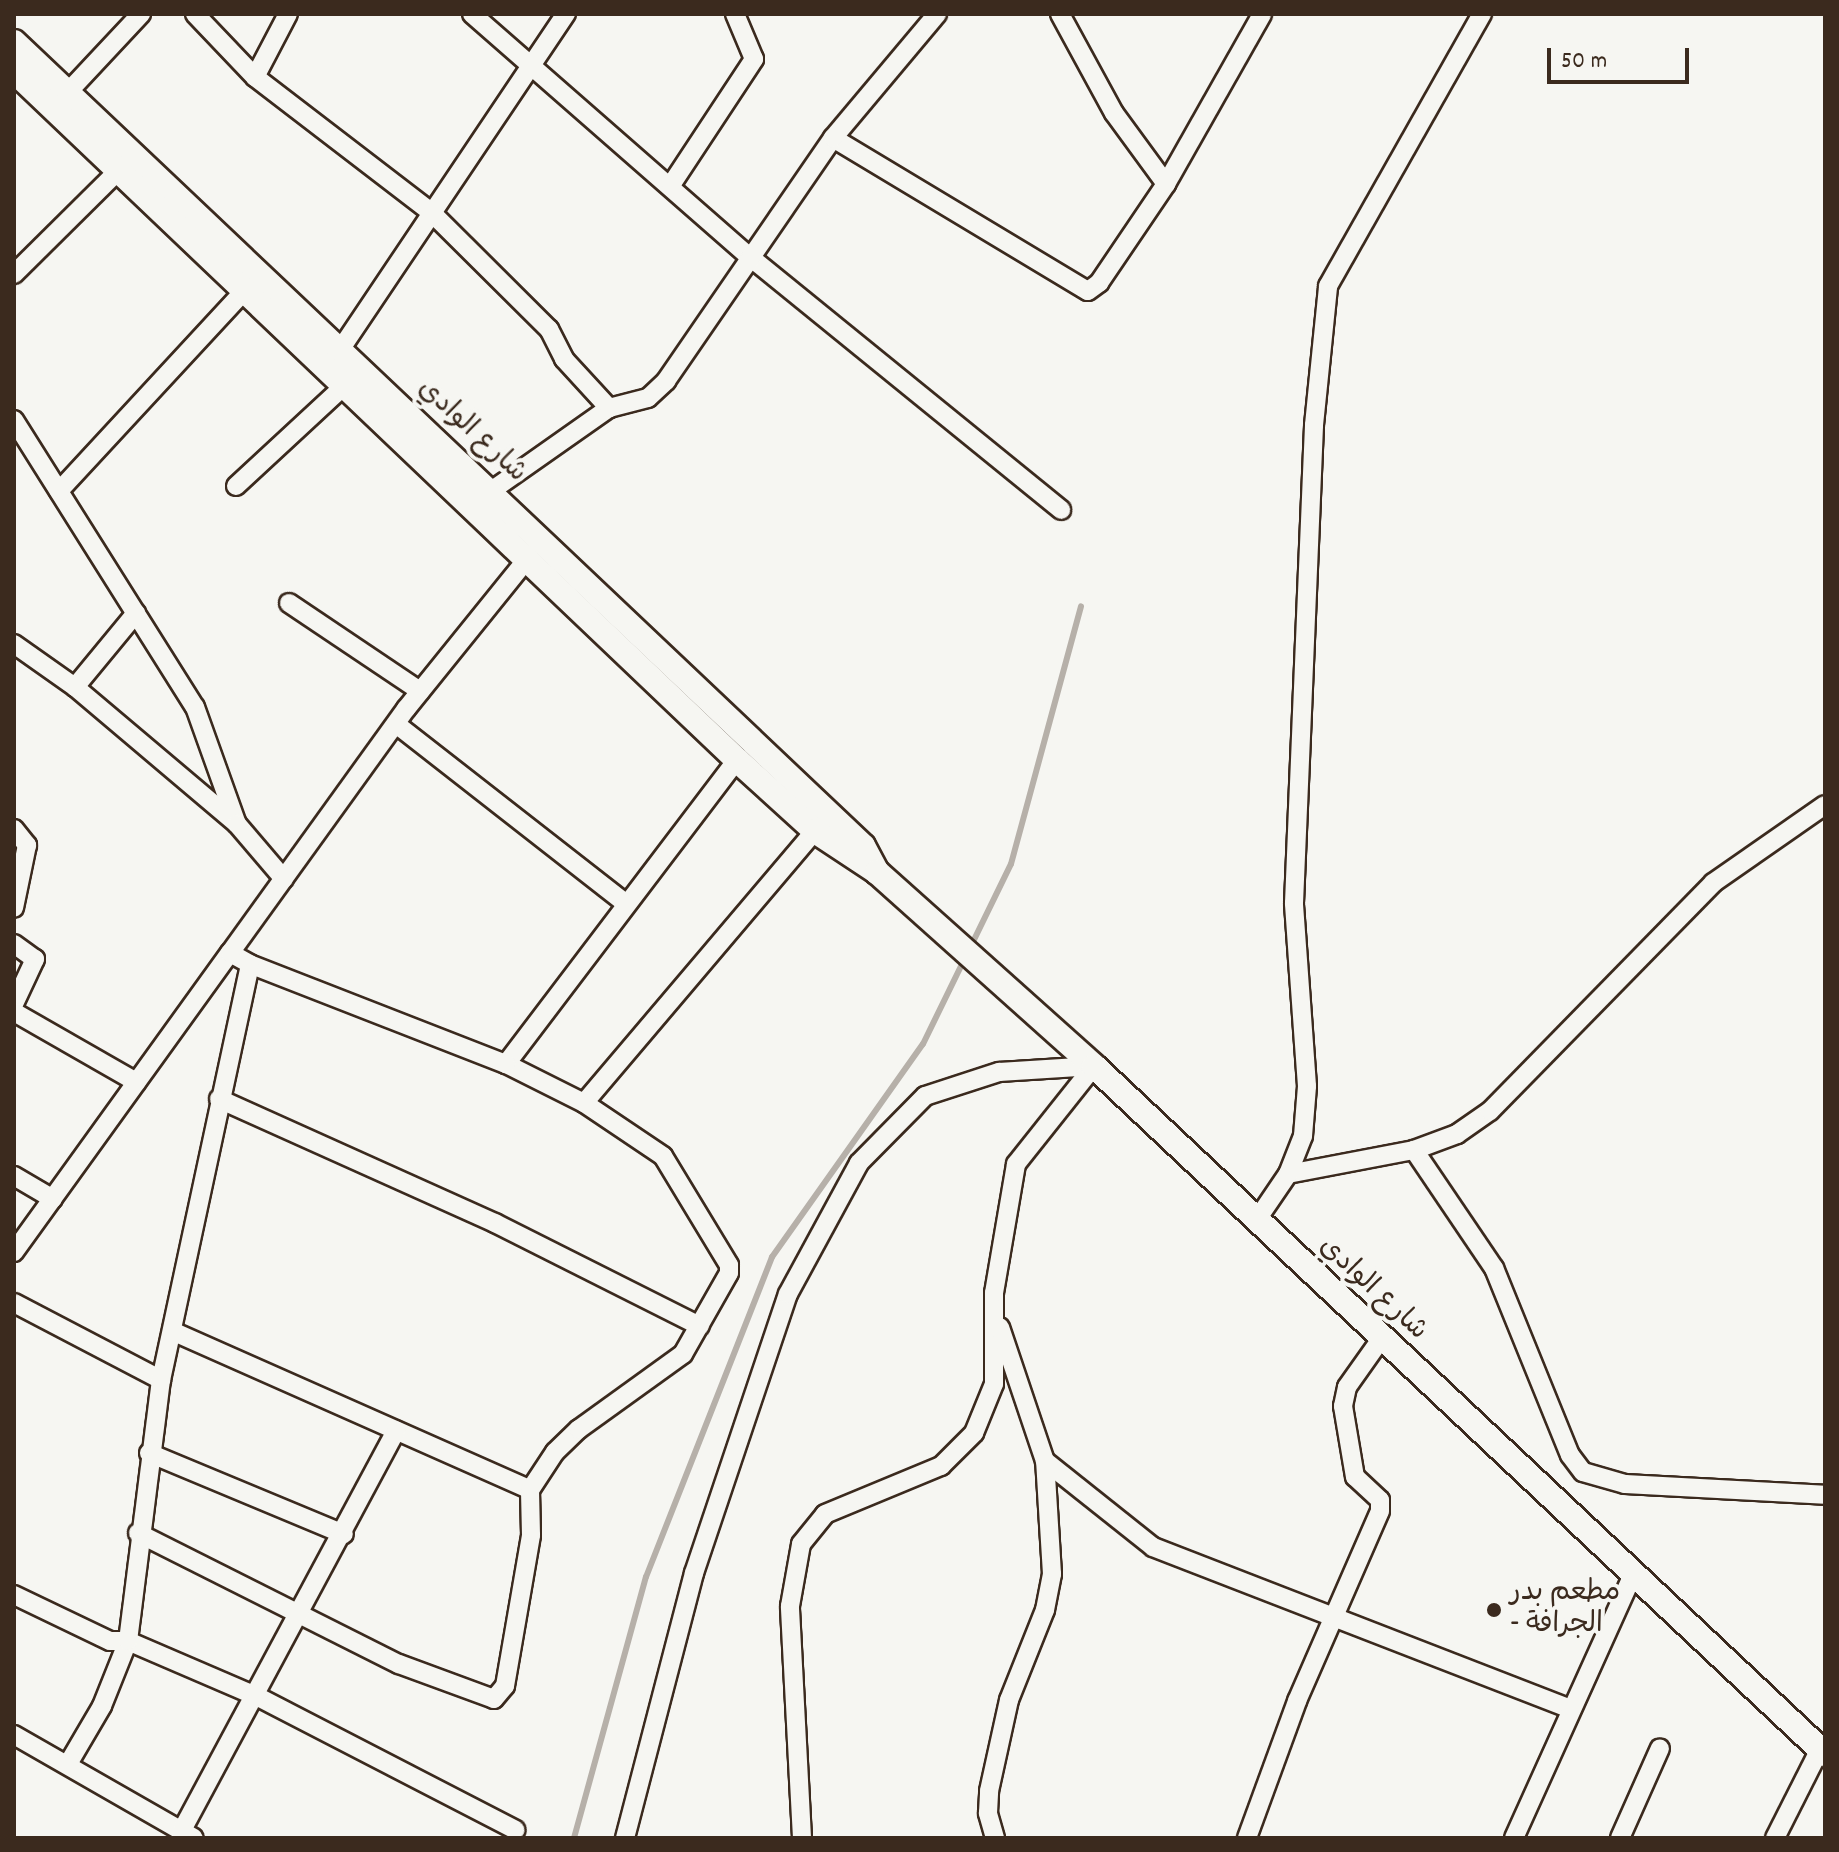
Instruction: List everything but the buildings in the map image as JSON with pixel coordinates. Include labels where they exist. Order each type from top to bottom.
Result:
[{"type":"main road","name":"شارع الوادي","points":[[14,42],[863,846],[877,872]]},
{"type":"main road","name":"شارع الوادي","points":[[14,71],[737,760],[815,831],[877,872],[1094,1066],[1632,1577],[1822,1751]]},
{"type":"street","points":[[68,92],[141,14]]},
{"type":"street","points":[[195,14],[255,77],[432,213],[549,329],[564,359],[609,408]]},
{"type":"street","points":[[255,77],[288,14]]},
{"type":"street","points":[[472,14],[750,257],[1061,510]]},
{"type":"street","points":[[340,350],[566,14]]},
{"type":"street","points":[[671,185],[754,59],[735,14]]},
{"type":"street","points":[[491,491],[609,408],[648,398],[666,381],[833,138],[937,14]]},
{"type":"street","points":[[1060,14],[1114,113],[1166,184]]},
{"type":"street","points":[[833,138],[1088,291],[1099,283],[1166,184],[1262,14]]},
{"type":"street","points":[[1256,1221],[1288,1174],[1303,1136],[1307,1086],[1294,903],[1314,425],[1328,286],[1482,14]]},
{"type":"street","points":[[14,274],[118,171]]},
{"type":"street","points":[[59,491],[246,289]]},
{"type":"street","points":[[236,486],[345,385]]},
{"type":"street","points":[[14,420],[195,707],[237,824]]},
{"type":"street","points":[[14,1252],[420,691],[527,559]]},
{"type":"street","points":[[289,603],[420,691]]},
{"type":"street","points":[[75,687],[136,613]]},
{"type":"street","points":[[14,644],[75,687],[237,824],[284,879]]},
{"type":"street","points":[[396,724],[624,902]]},
{"type":"street","points":[[506,1064],[624,902],[737,760]]},
{"type":"street","points":[[1288,1174],[1414,1150],[1457,1134],[1490,1111],[1713,883],[1825,805]]},
{"type":"street","points":[[14,829],[27,845],[14,908]]},
{"type":"street","points":[[584,1103],[815,831]]},
{"type":"street","points":[[14,944],[35,959],[14,1004]]},
{"type":"street","points":[[138,1533],[399,1664],[494,1699],[505,1686],[531,1535],[530,1490],[571,1436],[683,1354],[729,1265],[663,1156],[584,1103],[506,1064],[250,964],[230,953]]},
{"type":"street","points":[[68,1764],[102,1706],[128,1641],[138,1533],[161,1380],[250,964]]},
{"type":"street","points":[[14,1012],[136,1082]]},
{"type":"street","points":[[802,1838],[790,1606],[801,1544],[825,1514],[941,1466],[974,1433],[994,1384],[994,1293],[1016,1164],[1094,1066]]},
{"type":"street","points":[[625,1838],[694,1573],[788,1294],[859,1163],[925,1096],[999,1072],[1094,1066]]},
{"type":"street","points":[[219,1099],[495,1223],[700,1326]]},
{"type":"street","points":[[1414,1150],[1494,1268],[1570,1455],[1583,1472],[1625,1484],[1825,1495]]},
{"type":"street","points":[[14,1176],[53,1199]]},
{"type":"street","points":[[994,1293],[1005,1346],[1045,1461],[1052,1574],[1045,1610],[1009,1700],[989,1791],[996,1835]]},
{"type":"street","points":[[14,1303],[161,1380]]},
{"type":"street","points":[[172,1331],[530,1490]]},
{"type":"street","points":[[1247,1838],[1333,1620],[1380,1511],[1380,1500],[1355,1477],[1343,1406],[1347,1387],[1381,1339]]},
{"type":"street","points":[[14,1735],[188,1834],[256,1696],[396,1431]]},
{"type":"street","points":[[149,1453],[344,1534]]},
{"type":"street","points":[[1045,1461],[1153,1547],[1333,1620],[1570,1709]]},
{"type":"street","points":[[1514,1838],[1632,1577]]},
{"type":"street","points":[[14,1595],[110,1641],[128,1641],[256,1696],[516,1830]]},
{"type":"street","points":[[1620,1838],[1660,1748]]},
{"type":"street","points":[[1775,1838],[1822,1751]]},
{"type":"waterway","points":[[970,948],[1011,864],[1081,606]]},
{"type":"waterway","points":[[574,1838],[646,1577],[772,1257],[923,1044],[965,958]]},
{"type":"place","name":"مطعم بدر - الجرافة","points":[[1494,1610]]}]
